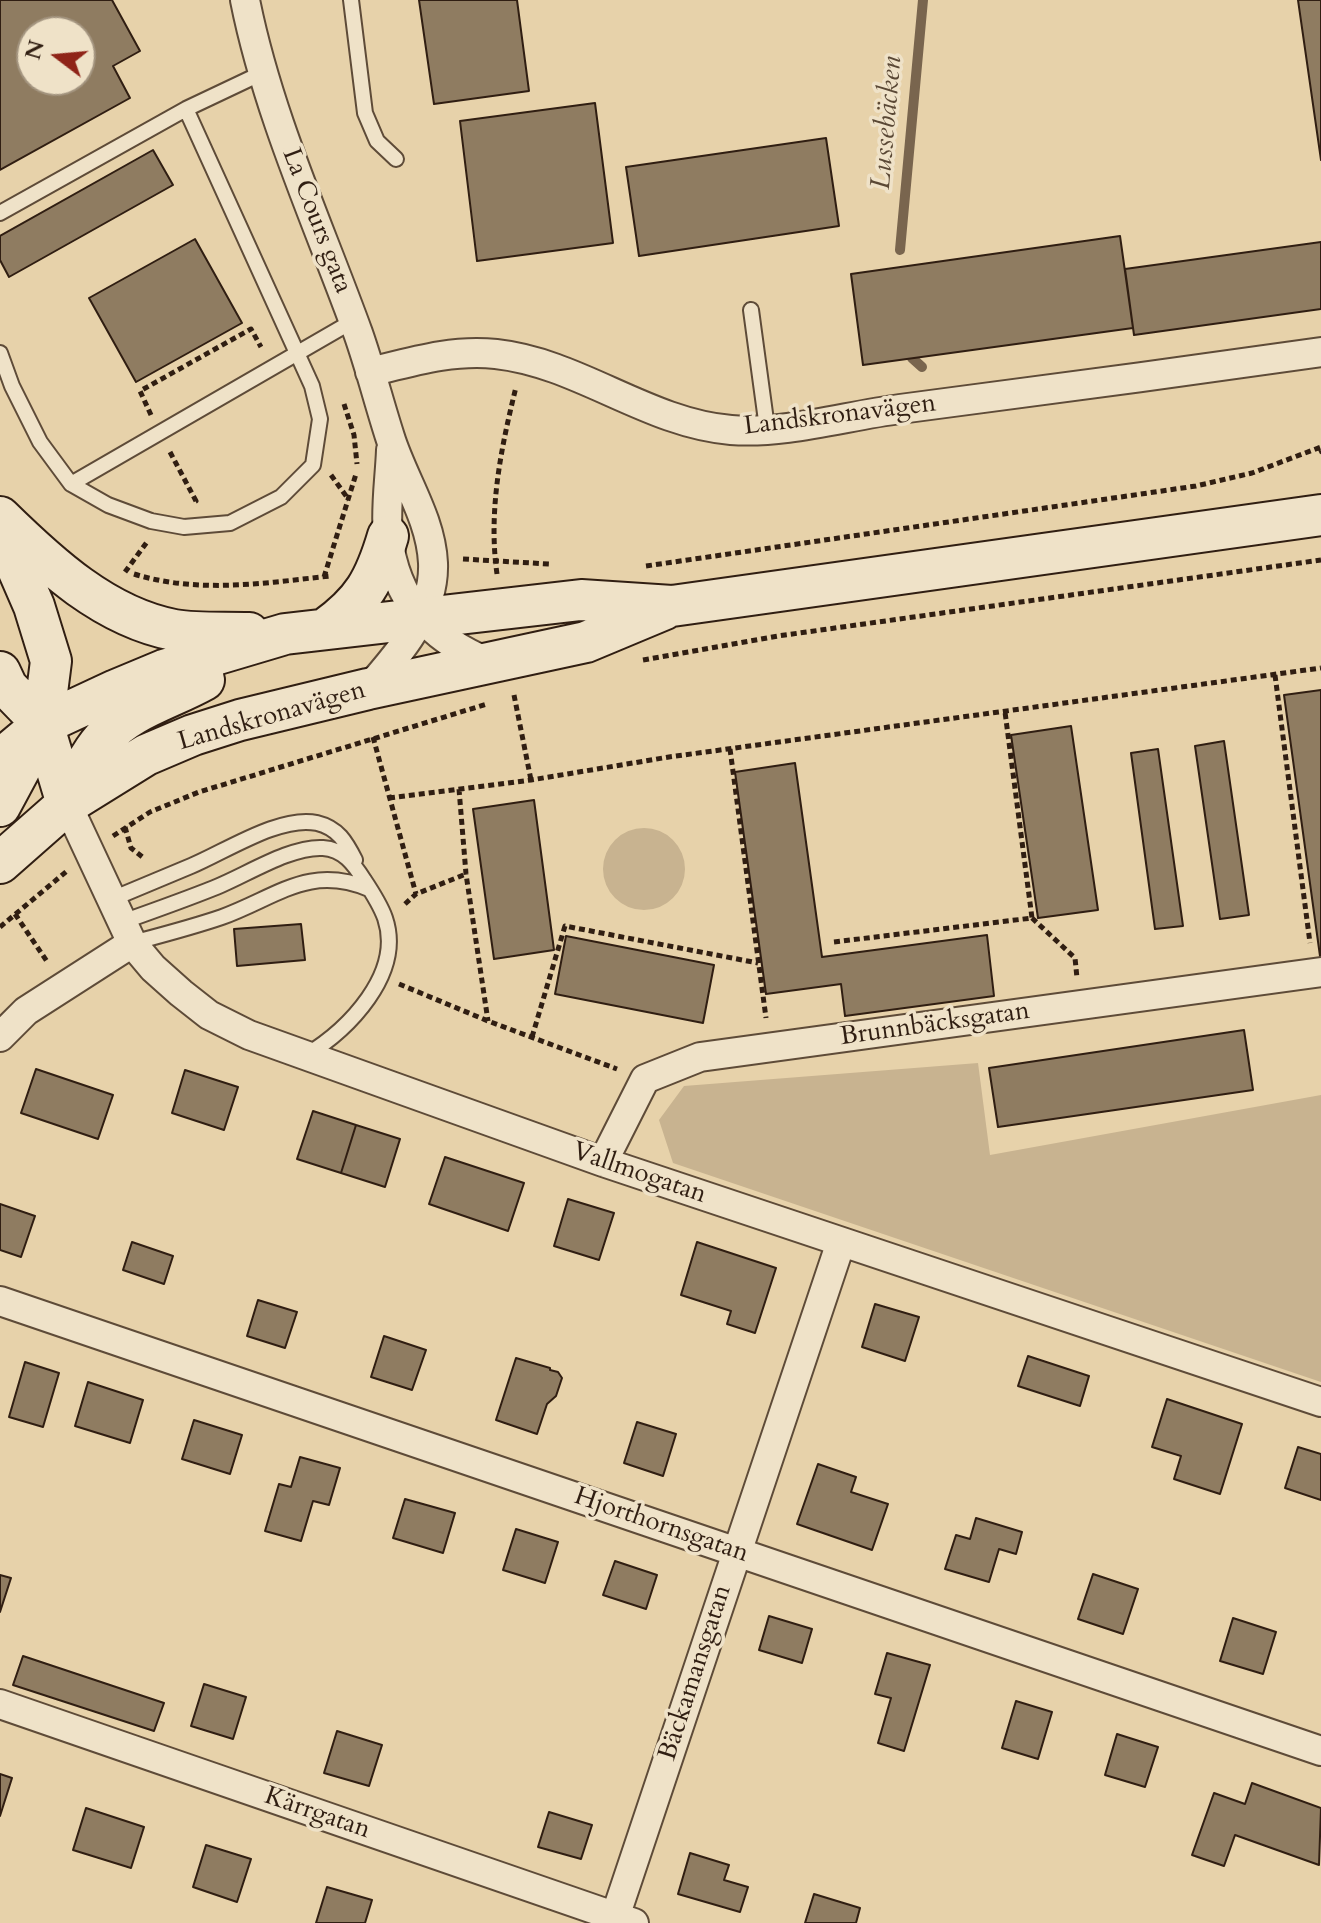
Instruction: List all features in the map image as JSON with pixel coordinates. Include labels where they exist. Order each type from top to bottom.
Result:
[{"type":"main road","name":"Landskronavägen","points":[[0,760],[43,724],[164,670],[285,634],[581,600],[672,606],[1321,515]]},
{"type":"main road","points":[[0,517],[43,559],[82,588],[145,622],[176,630],[285,634]]},
{"type":"main road","points":[[0,538],[14,560],[34,606],[51,661],[43,724],[0,806]]},
{"type":"main road","points":[[325,629],[347,614],[361,599],[383,553]]},
{"type":"main road","name":"Landskronavägen","points":[[67,804],[146,755],[193,735],[240,720],[368,689],[494,682],[672,606]]},
{"type":"main road","points":[[0,863],[67,804],[101,741],[115,726],[285,634]]},
{"type":"main road","points":[[0,672],[7,687],[43,724],[67,804]]},
{"type":"street","name":"La Cours gata","points":[[245,0],[262,73],[353,321],[391,441],[429,533],[433,563],[429,592],[420,617],[400,653],[368,689]]},
{"type":"street","name":"Landskronavägen","points":[[370,372],[438,356],[473,353],[502,355],[551,367],[642,407],[698,426],[734,430],[1321,352]]},
{"type":"street","name":"La Cours gata","points":[[391,441],[383,553],[420,617],[439,637],[462,652],[494,682]]},
{"type":"street","name":"Vallmogatan","points":[[67,804],[122,922],[153,968],[209,1015],[249,1035],[603,1162],[1321,1402]]},
{"type":"street","points":[[0,1037],[26,1011],[63,987],[122,922]]},
{"type":"street","name":"Brunnbäcksgatan","points":[[645,1079],[700,1057],[1318,972]]},
{"type":"street","points":[[603,1162],[645,1079]]},
{"type":"street","name":"Bäckamansgatan","points":[[621,1921],[737,1552],[841,1242]]},
{"type":"street","name":"Hjorthornsgatan","points":[[0,1301],[1321,1751]]},
{"type":"street","name":"Kärrgatan","points":[[0,1704],[621,1921]]},
{"type":"lane","points":[[351,0],[365,113],[377,141],[396,159]]},
{"type":"lane","points":[[0,213],[186,109],[262,73]]},
{"type":"lane","points":[[0,353],[12,386],[40,442],[71,484],[108,505],[151,521],[184,527],[230,523],[281,497],[313,465],[320,419],[312,386],[186,109]]},
{"type":"lane","points":[[751,310],[767,428]]},
{"type":"lane","points":[[71,484],[353,321]]},
{"type":"lane","points":[[122,922],[268,831],[301,822],[327,826],[343,838],[386,920],[388,940],[386,959],[371,994],[349,1021],[323,1045],[304,1056]]},
{"type":"lane","points":[[122,922],[310,849],[324,848],[341,853],[355,866],[370,889]]},
{"type":"lane","points":[[122,922],[222,917],[316,879],[350,880],[370,889]]},
{"type":"path","points":[[324,577],[357,471],[354,435],[341,394]]},
{"type":"path","points":[[635,568],[1196,486],[1252,473],[1320,450]]},
{"type":"path","points":[[121,571],[174,583],[244,585],[324,577],[383,553]]},
{"type":"path","points":[[433,563],[462,559],[558,565]]},
{"type":"path","points":[[630,662],[778,636],[1321,560]]},
{"type":"path","points":[[389,798],[1321,668]]},
{"type":"path","points":[[1275,675],[1318,972]]},
{"type":"path","points":[[0,927],[125,827],[164,806],[373,737],[494,682]]},
{"type":"path","points":[[514,696],[528,692]]},
{"type":"path","points":[[1005,712],[1032,918],[1075,958],[1081,1005]]},
{"type":"path","points":[[373,737],[416,894],[466,874]]},
{"type":"path","points":[[730,749],[770,1047]]},
{"type":"path","points":[[459,789],[466,874],[488,1021]]},
{"type":"path","points":[[125,827],[131,848],[154,861]]},
{"type":"path","points":[[15,914],[63,987]]},
{"type":"path","points":[[834,942],[1032,918]]},
{"type":"path","points":[[532,1037],[565,926],[758,963]]},
{"type":"path","points":[[380,975],[488,1021],[645,1079]]},
{"type":"shaded area","points":[[644,828],[660,831],[673,840],[682,853],[685,869],[682,885],[673,898],[660,907],[644,910],[628,907],[615,898],[606,885],[603,869],[606,853],[615,840],[628,831]]},
{"type":"shaded area","points":[[978,1063],[990,1155],[1321,1095],[1321,1382],[673,1163],[659,1120],[684,1086]]},
{"type":"building","points":[[0,0],[112,0],[140,51],[113,66],[130,98],[0,170]]},
{"type":"building","points":[[419,0],[517,0],[529,91],[434,104]]},
{"type":"building","points":[[1298,0],[1321,0],[1321,160]]},
{"type":"building","points":[[595,103],[613,243],[477,261],[460,121]]},
{"type":"building","points":[[826,138],[839,226],[639,256],[626,167]]},
{"type":"building","points":[[153,150],[173,185],[9,277],[0,260],[0,236]]},
{"type":"building","points":[[1120,236],[1133,328],[863,365],[851,274]]},
{"type":"building","points":[[195,239],[242,323],[136,382],[89,298]]},
{"type":"building","points":[[1321,242],[1321,309],[1134,335],[1125,269]]},
{"type":"building","points":[[1321,690],[1321,956],[1320,956],[1284,695]]},
{"type":"building","points":[[1071,726],[1098,910],[1038,918],[1011,735]]},
{"type":"building","points":[[1224,741],[1249,915],[1220,919],[1195,746]]},
{"type":"building","points":[[1158,749],[1183,926],[1155,929],[1131,753]]},
{"type":"building","points":[[795,763],[822,957],[987,935],[994,996],[845,1016],[841,984],[766,994],[735,772]]},
{"type":"building","points":[[534,800],[554,950],[494,959],[473,809]]},
{"type":"building","points":[[301,924],[305,960],[237,966],[234,929]]},
{"type":"building","points":[[566,936],[714,965],[703,1023],[555,994]]},
{"type":"building","points":[[1244,1030],[1253,1090],[998,1127],[989,1068]]},
{"type":"building","points":[[36,1069],[113,1095],[98,1139],[21,1113]]},
{"type":"building","points":[[185,1070],[238,1087],[224,1130],[172,1113]]},
{"type":"building","points":[[313,1111],[356,1125],[341,1173],[297,1159]]},
{"type":"building","points":[[356,1125],[400,1139],[385,1187],[341,1173]]},
{"type":"building","points":[[445,1157],[524,1183],[508,1231],[429,1204]]},
{"type":"building","points":[[568,1199],[614,1213],[599,1260],[554,1246]]},
{"type":"building","points":[[0,1204],[35,1216],[21,1257],[0,1250]]},
{"type":"building","points":[[132,1242],[173,1256],[164,1284],[123,1270]]},
{"type":"building","points":[[697,1242],[776,1268],[755,1333],[727,1324],[731,1311],[681,1295]]},
{"type":"building","points":[[258,1300],[297,1312],[285,1348],[247,1336]]},
{"type":"building","points":[[875,1304],[919,1317],[905,1361],[862,1347]]},
{"type":"building","points":[[384,1336],[426,1350],[412,1390],[371,1377]]},
{"type":"building","points":[[1028,1356],[1089,1376],[1080,1406],[1018,1386]]},
{"type":"building","points":[[516,1358],[550,1368],[562,1378],[556,1396],[547,1404],[537,1434],[496,1420]]},
{"type":"building","points":[[25,1362],[59,1373],[43,1427],[9,1417]]},
{"type":"building","points":[[88,1382],[143,1400],[130,1443],[75,1426]]},
{"type":"building","points":[[1167,1399],[1242,1424],[1220,1494],[1174,1479],[1181,1456],[1152,1447]]},
{"type":"building","points":[[194,1420],[242,1435],[230,1474],[182,1459]]},
{"type":"building","points":[[637,1422],[676,1434],[663,1476],[624,1463]]},
{"type":"building","points":[[1298,1447],[1321,1454],[1321,1500],[1285,1488]]},
{"type":"building","points":[[300,1457],[340,1468],[329,1505],[313,1501],[301,1541],[265,1531],[279,1484],[291,1487]]},
{"type":"building","points":[[818,1464],[856,1477],[851,1492],[888,1504],[872,1550],[797,1524]]},
{"type":"building","points":[[405,1499],[455,1513],[443,1553],[393,1538]]},
{"type":"building","points":[[976,1518],[1022,1532],[1016,1554],[999,1549],[989,1582],[945,1569],[956,1535],[970,1539]]},
{"type":"building","points":[[516,1529],[558,1542],[545,1583],[503,1570]]},
{"type":"building","points":[[615,1561],[657,1575],[646,1609],[603,1595]]},
{"type":"building","points":[[1093,1574],[1138,1589],[1123,1634],[1078,1619]]},
{"type":"building","points":[[0,1575],[11,1578],[0,1612]]},
{"type":"building","points":[[769,1616],[812,1629],[802,1663],[759,1650]]},
{"type":"building","points":[[1233,1618],[1276,1632],[1263,1674],[1220,1661]]},
{"type":"building","points":[[887,1653],[930,1665],[904,1751],[878,1743],[891,1698],[875,1694]]},
{"type":"building","points":[[23,1656],[164,1703],[154,1731],[13,1685]]},
{"type":"building","points":[[204,1684],[246,1697],[233,1739],[191,1726]]},
{"type":"building","points":[[1016,1701],[1052,1712],[1038,1759],[1002,1748]]},
{"type":"building","points":[[337,1731],[382,1745],[369,1786],[324,1773]]},
{"type":"building","points":[[1117,1734],[1158,1747],[1145,1787],[1105,1775]]},
{"type":"building","points":[[0,1774],[12,1778],[0,1816]]},
{"type":"building","points":[[1252,1783],[1321,1808],[1319,1865],[1235,1835],[1224,1866],[1192,1855],[1214,1793],[1245,1804]]},
{"type":"building","points":[[86,1808],[144,1827],[131,1868],[73,1850]]},
{"type":"building","points":[[549,1812],[592,1825],[581,1859],[538,1847]]},
{"type":"building","points":[[206,1845],[251,1859],[237,1902],[193,1887]]},
{"type":"building","points":[[690,1853],[729,1865],[724,1880],[748,1887],[740,1912],[678,1894]]},
{"type":"building","points":[[327,1887],[372,1900],[365,1923],[316,1923]]},
{"type":"building","points":[[814,1894],[860,1908],[856,1923],[805,1923]]},
{"type":"waterway","name":"Lussebäcken","points":[[900,250],[923,0]]},
{"type":"waterway","name":"Lussebäcken","points":[[912,358],[922,367]]}]
